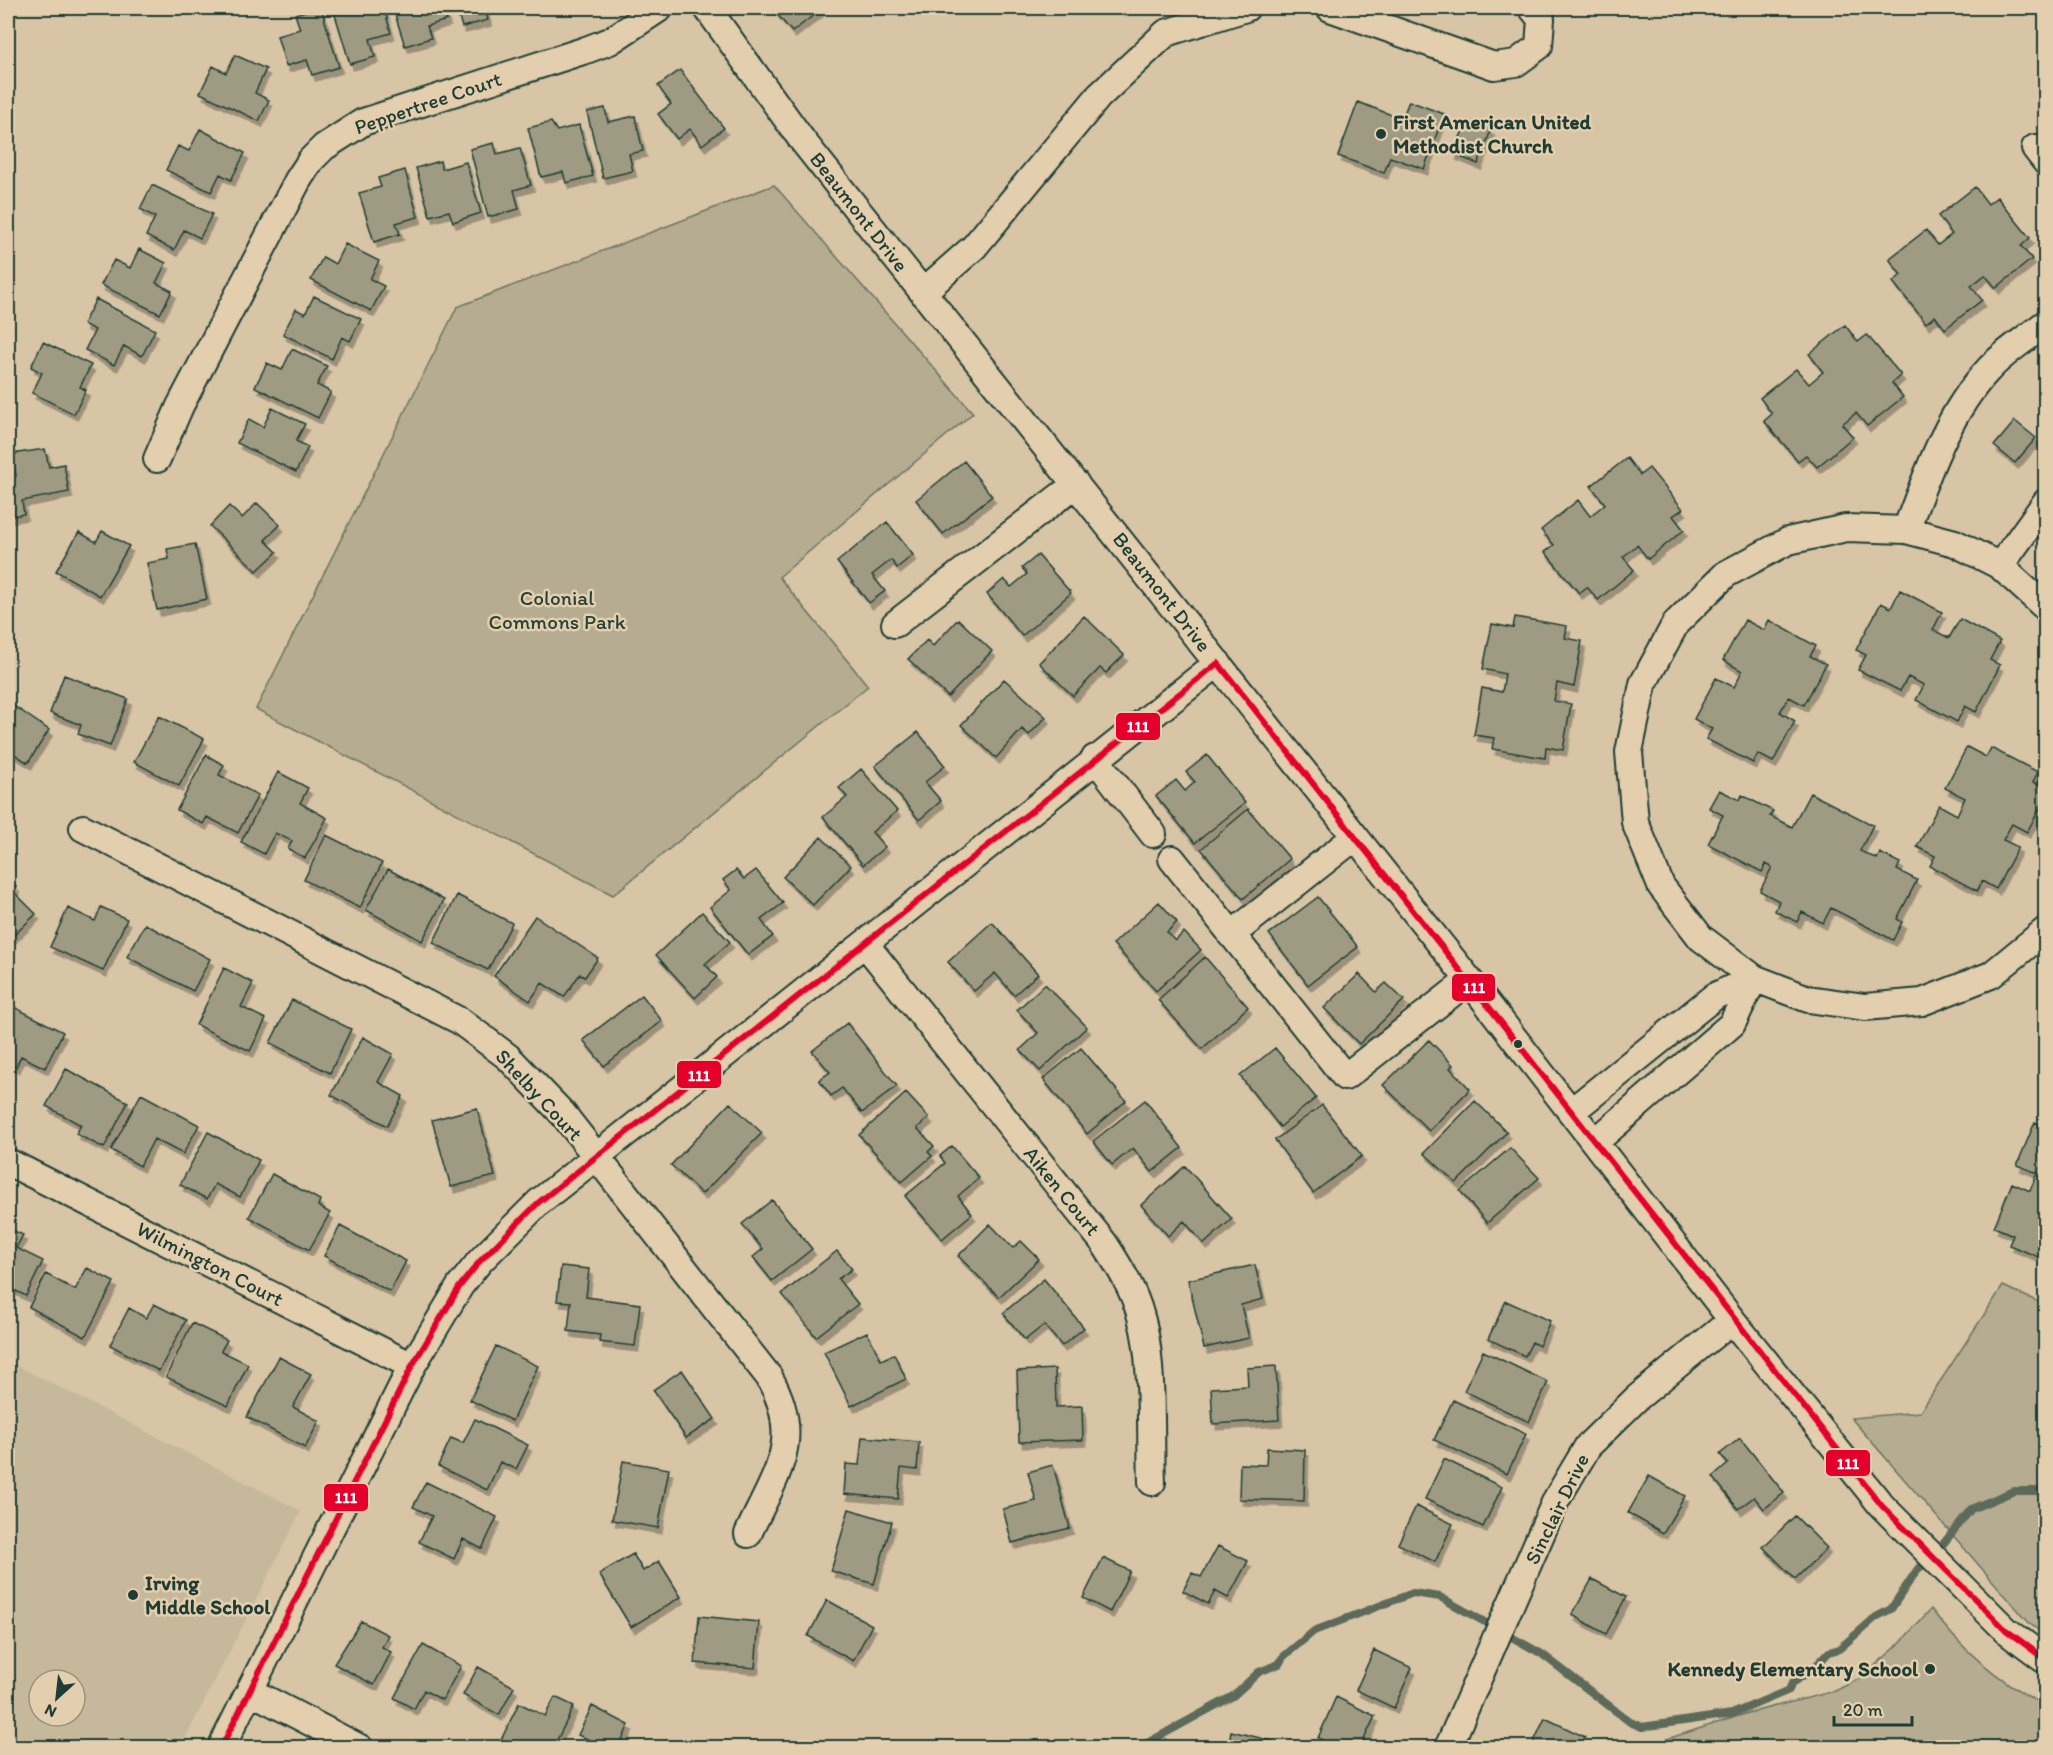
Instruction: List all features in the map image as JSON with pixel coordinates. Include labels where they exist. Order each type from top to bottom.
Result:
[{"type":"street","name":"Peppertree Court","points":[[157,459],[180,406],[298,180],[311,160],[324,147],[353,128],[393,110],[610,40],[660,8]]},
{"type":"street","name":"Beaumont Drive","points":[[707,8],[802,140],[1469,980],[1732,1320],[1904,1530],[2006,1630],[2046,1660]]},
{"type":"street","points":[[923,292],[975,247],[1099,96],[1166,33],[1246,8]]},
{"type":"street","points":[[1330,8],[1494,66],[1516,63],[1539,46],[1541,19],[1532,8]]},
{"type":"street","points":[[1906,530],[1944,436],[1971,392],[1988,369],[2046,323]]},
{"type":"street","points":[[895,624],[1076,484]]},
{"type":"street","points":[[2000,566],[2046,502]]},
{"type":"street","points":[[2046,608],[2000,566],[1955,543],[1906,530],[1846,528],[1788,541],[1726,574],[1677,623],[1643,684],[1629,752],[1635,822],[1661,886],[1701,938],[1754,978],[1808,999],[1830,1003],[1865,1007],[1922,1002],[1991,975],[2046,930]]},
{"type":"street","points":[[221,1748],[412,1366],[460,1287],[480,1261],[539,1202],[866,945],[1095,758],[1218,663]]},
{"type":"street","points":[[1095,758],[1153,834]]},
{"type":"street","name":"Shelby Court","points":[[83,828],[460,1021],[487,1039],[516,1065],[563,1114],[595,1158],[769,1377],[778,1394],[787,1430],[785,1450],[748,1534]]},
{"type":"street","points":[[1231,935],[1355,837]]},
{"type":"street","points":[[1172,859],[1345,1077],[1469,980]]},
{"type":"street","name":"Aiken Court","points":[[866,945],[1104,1243],[1120,1267],[1141,1316],[1147,1345],[1152,1482]]},
{"type":"street","points":[[1595,1142],[1732,1024],[1754,978]]},
{"type":"street","points":[[1572,1111],[1714,996],[1754,978]]},
{"type":"street","name":"Wilmington Court","points":[[8,1162],[412,1366]]},
{"type":"street","name":"Sinclair Drive","points":[[1448,1748],[1556,1500],[1588,1446],[1637,1398],[1732,1320]]},
{"type":"street","points":[[250,1692],[360,1748]]},
{"type":"shaded area","name":"Irving Middle School","points":[[8,1361],[301,1511],[181,1747],[8,1747]]},
{"type":"green space","name":"Colonial Commons Park","points":[[774,185],[973,413],[779,577],[868,686],[613,895],[256,709],[457,307]]},
{"type":"green space","points":[[2003,1286],[2045,1305],[2045,1635],[2030,1624],[1851,1418],[1920,1412]]},
{"type":"green space","name":"Kennedy Elementary School","points":[[1931,1609],[1955,1638],[1983,1664],[2045,1706],[2045,1747],[1642,1747],[1748,1713],[1835,1691],[1859,1679],[1895,1648]]},
{"type":"building","points":[[321,8],[339,67],[312,75],[307,60],[286,66],[277,36],[300,29],[295,14]]},
{"type":"building","points":[[333,8],[384,8],[391,33],[370,39],[375,57],[350,64]]},
{"type":"building","points":[[393,8],[443,8],[447,20],[427,26],[431,38],[405,46]]},
{"type":"building","points":[[456,8],[485,8],[488,20],[462,27]]},
{"type":"building","points":[[772,8],[823,8],[792,32]]},
{"type":"building","points":[[235,55],[266,69],[255,93],[269,100],[259,121],[200,93],[213,66],[226,73]]},
{"type":"building","points":[[680,70],[724,128],[702,145],[690,129],[677,139],[658,114],[671,104],[658,86]]},
{"type":"building","points":[[1409,101],[1444,114],[1424,169],[1390,157],[1384,173],[1338,156],[1358,102],[1402,119]]},
{"type":"building","points":[[605,108],[608,122],[635,116],[643,151],[629,154],[633,171],[603,178],[587,112]]},
{"type":"building","points":[[1467,121],[1491,130],[1478,164],[1453,154]]},
{"type":"building","points":[[551,122],[557,131],[579,125],[593,176],[566,183],[563,172],[541,177],[528,128]]},
{"type":"building","points":[[200,129],[245,153],[231,180],[220,174],[211,192],[166,170],[178,146],[189,151]]},
{"type":"building","points":[[494,143],[497,154],[520,148],[531,185],[514,190],[519,209],[488,217],[470,149]]},
{"type":"building","points":[[440,161],[442,169],[466,162],[481,213],[453,222],[449,211],[430,216],[416,168]]},
{"type":"building","points":[[405,170],[418,217],[396,223],[400,234],[374,242],[359,193],[381,187],[378,178]]},
{"type":"building","points":[[152,185],[212,214],[200,238],[184,230],[174,250],[146,236],[155,217],[140,209]]},
{"type":"building","points":[[1975,187],[1988,204],[1997,197],[2030,238],[2021,246],[2032,259],[1996,288],[1985,275],[1971,286],[1982,300],[1945,329],[1935,316],[1926,323],[1893,282],[1901,275],[1889,259],[1926,230],[1938,245],[1952,234],[1938,216]]},
{"type":"building","points":[[345,244],[379,261],[370,279],[384,286],[371,311],[311,280],[323,257],[335,264]]},
{"type":"building","points":[[139,249],[166,263],[156,283],[172,291],[160,314],[101,285],[114,260],[130,268]]},
{"type":"building","points":[[314,296],[361,319],[350,341],[342,337],[332,359],[283,334],[296,309],[305,314]]},
{"type":"building","points":[[96,299],[155,330],[142,356],[124,346],[114,365],[85,350],[95,330],[83,324]]},
{"type":"building","points":[[1845,325],[1858,342],[1867,335],[1901,375],[1892,383],[1903,397],[1867,426],[1856,413],[1842,424],[1853,437],[1817,467],[1806,455],[1798,461],[1764,421],[1772,414],[1760,398],[1796,369],[1809,384],[1823,372],[1809,354]]},
{"type":"building","points":[[43,342],[91,365],[80,387],[86,390],[74,414],[32,393],[42,373],[31,367]]},
{"type":"building","points":[[292,349],[327,366],[317,385],[331,392],[318,418],[255,387],[267,363],[282,370]]},
{"type":"building","points":[[272,408],[305,424],[296,441],[308,447],[296,472],[237,443],[249,419],[263,427]]},
{"type":"building","points":[[2015,421],[2036,438],[2015,463],[1994,446]]},
{"type":"building","points":[[45,449],[49,467],[64,464],[69,492],[22,501],[24,514],[8,517],[8,478],[16,476],[12,454]]},
{"type":"building","points":[[1627,458],[1640,475],[1649,468],[1683,509],[1673,516],[1684,530],[1648,559],[1637,545],[1623,557],[1634,570],[1598,600],[1587,587],[1579,593],[1545,552],[1554,545],[1541,530],[1578,500],[1590,516],[1605,504],[1591,486]]},
{"type":"building","points":[[964,461],[992,496],[943,534],[916,500]]},
{"type":"building","points":[[257,503],[280,525],[265,540],[277,552],[257,571],[210,526],[229,506],[242,518]]},
{"type":"building","points":[[887,522],[913,555],[897,568],[891,560],[872,575],[885,591],[869,603],[837,562]]},
{"type":"building","points":[[102,531],[129,546],[100,596],[56,571],[79,532],[96,542]]},
{"type":"building","points":[[195,544],[207,599],[157,610],[147,563],[169,559],[167,549]]},
{"type":"building","points":[[1038,555],[1071,593],[1022,636],[987,594],[1004,579],[1011,587],[1027,574],[1022,568]]},
{"type":"building","points":[[1900,590],[1942,612],[1933,630],[1949,638],[1960,619],[2000,641],[1990,660],[2000,665],[1976,712],[1965,706],[1957,722],[1916,700],[1924,685],[1908,677],[1900,691],[1858,670],[1866,655],[1856,650],[1881,603],[1891,608]]},
{"type":"building","points":[[1084,616],[1124,655],[1106,673],[1100,668],[1073,696],[1039,663]]},
{"type":"building","points":[[1515,617],[1567,626],[1565,638],[1582,641],[1574,687],[1557,683],[1554,701],[1571,704],[1563,750],[1546,747],[1545,758],[1492,749],[1494,738],[1474,735],[1482,688],[1502,692],[1505,674],[1483,669],[1492,624],[1513,628]]},
{"type":"building","points":[[958,619],[992,651],[948,697],[908,659],[927,640],[933,646]]},
{"type":"building","points":[[1745,620],[1764,630],[1769,620],[1816,646],[1810,656],[1826,664],[1804,705],[1789,697],[1780,712],[1795,721],[1773,762],[1758,754],[1753,763],[1706,739],[1712,729],[1694,719],[1716,678],[1734,687],[1742,671],[1723,660]]},
{"type":"building","points":[[64,675],[128,699],[110,746],[78,734],[81,725],[50,713]]},
{"type":"building","points":[[1004,679],[1046,717],[1029,735],[1022,729],[996,758],[961,725]]},
{"type":"building","points":[[8,702],[49,730],[28,763],[8,750]]},
{"type":"building","points":[[159,716],[204,739],[179,786],[134,762]]},
{"type":"building","points":[[918,732],[945,766],[925,782],[941,801],[919,820],[875,766]]},
{"type":"building","points":[[1967,747],[1986,757],[1991,748],[2038,772],[2033,782],[2046,789],[2046,797],[2027,832],[2012,824],[2003,840],[2018,847],[1996,889],[1982,881],[1977,891],[1930,866],[1935,856],[1917,847],[1939,805],[1957,815],[1965,798],[1945,788]]},
{"type":"building","points":[[206,755],[224,765],[219,775],[258,795],[238,833],[207,817],[203,824],[177,810]]},
{"type":"building","points":[[1207,755],[1245,803],[1195,843],[1156,796],[1176,780],[1185,791],[1195,782],[1186,772]]},
{"type":"building","points":[[861,769],[897,811],[872,832],[885,847],[863,865],[823,817],[847,797],[839,788]]},
{"type":"building","points":[[278,772],[308,788],[300,803],[327,818],[305,858],[288,849],[292,841],[275,833],[264,854],[241,842]]},
{"type":"building","points":[[1719,790],[1740,800],[1742,795],[1773,811],[1770,816],[1792,827],[1810,793],[1873,825],[1860,851],[1877,859],[1880,853],[1900,863],[1897,870],[1917,880],[1897,919],[1902,922],[1893,940],[1831,908],[1823,923],[1802,912],[1797,922],[1775,911],[1779,901],[1760,891],[1772,867],[1766,864],[1762,872],[1708,844],[1723,815],[1709,808]]},
{"type":"building","points":[[1248,809],[1290,859],[1243,899],[1201,849]]},
{"type":"building","points":[[326,835],[382,863],[360,908],[304,880]]},
{"type":"building","points":[[821,837],[851,866],[813,905],[783,877]]},
{"type":"building","points":[[388,869],[444,900],[422,941],[366,910]]},
{"type":"building","points":[[736,870],[744,879],[756,870],[783,903],[761,920],[773,936],[748,955],[710,907],[731,890],[723,880]]},
{"type":"building","points":[[8,878],[16,887],[13,891],[36,914],[8,941]]},
{"type":"building","points":[[457,895],[512,923],[488,970],[433,943]]},
{"type":"building","points":[[1318,897],[1358,947],[1308,985],[1269,934]]},
{"type":"building","points":[[1159,902],[1177,922],[1167,932],[1175,941],[1184,932],[1201,950],[1156,991],[1113,944]]},
{"type":"building","points":[[101,907],[127,919],[103,971],[50,947],[68,908],[95,921]]},
{"type":"building","points":[[702,912],[730,942],[705,964],[717,977],[695,998],[656,955]]},
{"type":"building","points":[[535,916],[598,958],[585,977],[580,974],[564,997],[542,983],[530,1001],[494,976]]},
{"type":"building","points":[[992,922],[1038,974],[1014,995],[995,973],[974,991],[948,962]]},
{"type":"building","points":[[145,924],[210,959],[193,991],[127,957]]},
{"type":"building","points":[[1205,957],[1248,1007],[1202,1049],[1158,1000]]},
{"type":"building","points":[[224,968],[253,983],[241,1007],[266,1019],[250,1051],[196,1025]]},
{"type":"building","points":[[1359,974],[1376,992],[1386,983],[1404,1000],[1359,1044],[1324,1008]]},
{"type":"building","points":[[1045,984],[1087,1027],[1040,1071],[1020,1050],[1038,1033],[1017,1010]]},
{"type":"building","points":[[642,995],[662,1021],[604,1066],[583,1040]]},
{"type":"building","points":[[292,1000],[351,1029],[330,1073],[270,1043]]},
{"type":"building","points":[[8,1004],[63,1032],[45,1068],[21,1056],[16,1067],[8,1062]]},
{"type":"building","points":[[847,1023],[897,1086],[862,1113],[842,1088],[831,1096],[819,1080],[830,1072],[812,1051]]},
{"type":"building","points":[[363,1037],[393,1054],[378,1082],[403,1096],[387,1126],[331,1095]]},
{"type":"building","points":[[1429,1040],[1453,1065],[1450,1068],[1470,1089],[1429,1131],[1383,1085]]},
{"type":"building","points":[[1081,1048],[1126,1101],[1087,1134],[1043,1079]]},
{"type":"building","points":[[1275,1048],[1316,1098],[1280,1127],[1240,1076]]},
{"type":"building","points":[[66,1069],[128,1102],[104,1148],[76,1134],[81,1125],[46,1106]]},
{"type":"building","points":[[906,1093],[929,1118],[917,1128],[934,1146],[928,1152],[932,1156],[902,1182],[859,1135]]},
{"type":"building","points":[[141,1094],[199,1125],[183,1154],[154,1139],[140,1166],[111,1150]]},
{"type":"building","points":[[1145,1100],[1182,1148],[1152,1172],[1133,1148],[1112,1165],[1093,1141]]},
{"type":"building","points":[[1475,1101],[1507,1132],[1456,1183],[1424,1153]]},
{"type":"building","points":[[730,1103],[762,1133],[702,1194],[671,1165]]},
{"type":"building","points":[[1322,1105],[1362,1156],[1313,1193],[1275,1140]]},
{"type":"building","points":[[477,1108],[495,1176],[451,1187],[432,1120]]},
{"type":"building","points":[[2035,1122],[2046,1127],[2046,1260],[2009,1245],[2013,1235],[1994,1227],[2012,1183],[2030,1191],[2037,1173],[2017,1165]]},
{"type":"building","points":[[208,1132],[259,1160],[240,1197],[215,1184],[207,1199],[180,1185]]},
{"type":"building","points":[[952,1146],[979,1178],[958,1196],[972,1214],[942,1239],[905,1196],[945,1163],[940,1156]]},
{"type":"building","points":[[1510,1148],[1539,1178],[1487,1223],[1460,1191]]},
{"type":"building","points":[[1185,1166],[1232,1219],[1204,1244],[1184,1221],[1168,1236],[1141,1205]]},
{"type":"building","points":[[272,1174],[320,1200],[318,1206],[330,1213],[309,1250],[249,1217]]},
{"type":"building","points":[[772,1200],[812,1249],[772,1281],[753,1257],[763,1249],[742,1224]]},
{"type":"building","points":[[990,1224],[1013,1248],[1021,1241],[1039,1259],[999,1297],[958,1256]]},
{"type":"building","points":[[340,1226],[406,1261],[390,1292],[324,1256]]},
{"type":"building","points":[[8,1228],[23,1235],[16,1248],[43,1261],[26,1296],[8,1287]]},
{"type":"building","points":[[837,1251],[852,1269],[838,1279],[858,1304],[816,1337],[782,1294]]},
{"type":"building","points":[[1255,1265],[1263,1299],[1241,1305],[1249,1338],[1204,1348],[1188,1280]]},
{"type":"building","points":[[561,1266],[589,1269],[586,1297],[640,1304],[635,1346],[599,1342],[600,1335],[568,1331],[571,1302],[557,1301]]},
{"type":"building","points":[[87,1268],[114,1282],[85,1337],[29,1307],[46,1274],[75,1290]]},
{"type":"building","points":[[1044,1279],[1084,1328],[1062,1346],[1044,1325],[1025,1340],[1003,1313]]},
{"type":"building","points":[[1506,1301],[1550,1321],[1539,1346],[1532,1342],[1525,1356],[1488,1339]]},
{"type":"building","points":[[154,1304],[186,1320],[159,1371],[110,1345],[129,1308],[146,1318]]},
{"type":"building","points":[[192,1323],[227,1340],[221,1351],[248,1364],[228,1406],[166,1377]]},
{"type":"building","points":[[867,1332],[881,1360],[894,1354],[906,1379],[851,1406],[824,1352]]},
{"type":"building","points":[[496,1346],[538,1366],[512,1421],[470,1400]]},
{"type":"building","points":[[1483,1351],[1548,1382],[1529,1422],[1464,1391]]},
{"type":"building","points":[[279,1357],[311,1374],[293,1407],[319,1421],[305,1448],[247,1417]]},
{"type":"building","points":[[1276,1366],[1279,1420],[1213,1424],[1211,1388],[1248,1386],[1247,1368]]},
{"type":"building","points":[[1055,1369],[1056,1407],[1082,1406],[1083,1440],[1019,1442],[1017,1371]]},
{"type":"building","points":[[682,1370],[715,1419],[686,1438],[653,1390]]},
{"type":"building","points":[[1453,1400],[1526,1434],[1507,1474],[1434,1440]]},
{"type":"building","points":[[475,1419],[528,1445],[516,1469],[500,1462],[487,1490],[438,1466],[451,1438],[463,1443]]},
{"type":"building","points":[[862,1437],[919,1442],[917,1470],[901,1468],[898,1499],[844,1494],[846,1464],[859,1465]]},
{"type":"building","points":[[1740,1438],[1784,1493],[1764,1509],[1754,1497],[1738,1509],[1713,1477],[1728,1464],[1720,1454]]},
{"type":"building","points":[[1267,1448],[1305,1450],[1304,1501],[1239,1499],[1240,1464],[1266,1465]]},
{"type":"building","points":[[1444,1459],[1502,1487],[1483,1527],[1425,1499]]},
{"type":"building","points":[[623,1461],[669,1469],[658,1528],[612,1520]]},
{"type":"building","points":[[1053,1465],[1070,1528],[1012,1543],[1003,1509],[1036,1501],[1028,1472]]},
{"type":"building","points":[[1649,1476],[1685,1496],[1663,1533],[1628,1513]]},
{"type":"building","points":[[426,1482],[497,1517],[482,1549],[463,1539],[454,1559],[419,1542],[432,1516],[413,1507]]},
{"type":"building","points":[[1416,1506],[1453,1524],[1435,1562],[1398,1544]]},
{"type":"building","points":[[849,1509],[892,1522],[874,1584],[831,1571]]},
{"type":"building","points":[[1795,1516],[1827,1548],[1795,1579],[1763,1547]]},
{"type":"building","points":[[1218,1546],[1248,1561],[1228,1598],[1215,1591],[1208,1604],[1183,1591],[1192,1573],[1201,1577]]},
{"type":"building","points":[[633,1554],[643,1571],[659,1561],[681,1597],[631,1627],[599,1574]]},
{"type":"building","points":[[1103,1558],[1130,1571],[1110,1612],[1083,1598]]},
{"type":"building","points":[[1592,1579],[1626,1597],[1606,1634],[1572,1615]]},
{"type":"building","points":[[827,1600],[872,1625],[853,1661],[808,1636]]},
{"type":"building","points":[[699,1616],[759,1622],[755,1668],[695,1663]]},
{"type":"building","points":[[361,1621],[388,1635],[382,1647],[391,1652],[374,1685],[334,1664]]},
{"type":"building","points":[[423,1645],[461,1666],[442,1700],[424,1690],[414,1709],[394,1698]]},
{"type":"building","points":[[1374,1650],[1412,1668],[1394,1708],[1356,1690]]},
{"type":"building","points":[[478,1667],[514,1687],[499,1715],[463,1695]]},
{"type":"building","points":[[555,1697],[574,1706],[553,1748],[497,1748],[519,1703],[545,1716]]},
{"type":"building","points":[[1336,1697],[1375,1716],[1360,1748],[1339,1748],[1318,1738]]},
{"type":"building","points":[[592,1706],[629,1725],[618,1748],[589,1748],[592,1741],[578,1735]]},
{"type":"building","points":[[1545,1718],[1585,1737],[1580,1748],[1531,1748]]},
{"type":"building","points":[[1231,1731],[1273,1741],[1272,1748],[1228,1748]]},
{"type":"waterway","points":[[1138,1748],[1233,1696],[1259,1672],[1279,1664],[1283,1657],[1314,1631],[1413,1593],[1440,1597],[1542,1654],[1630,1722],[1642,1727],[1732,1714],[1789,1690],[1792,1683],[1812,1670],[1829,1652],[1839,1649],[1876,1617],[1891,1609],[1917,1570],[1932,1558],[1971,1509],[2014,1491],[2046,1491]]},
{"type":"transit line","name":"111","points":[[221,1748],[412,1366],[460,1286],[480,1261],[539,1202],[1218,663],[1882,1506],[2006,1630],[2046,1660]]},
{"type":"place","name":"First American United Methodist Church","points":[[1381,134]]},
{"type":"place","name":"Irving Middle School","points":[[133,1595]]},
{"type":"place","name":"Kennedy Elementary School","points":[[1930,1669]]}]
